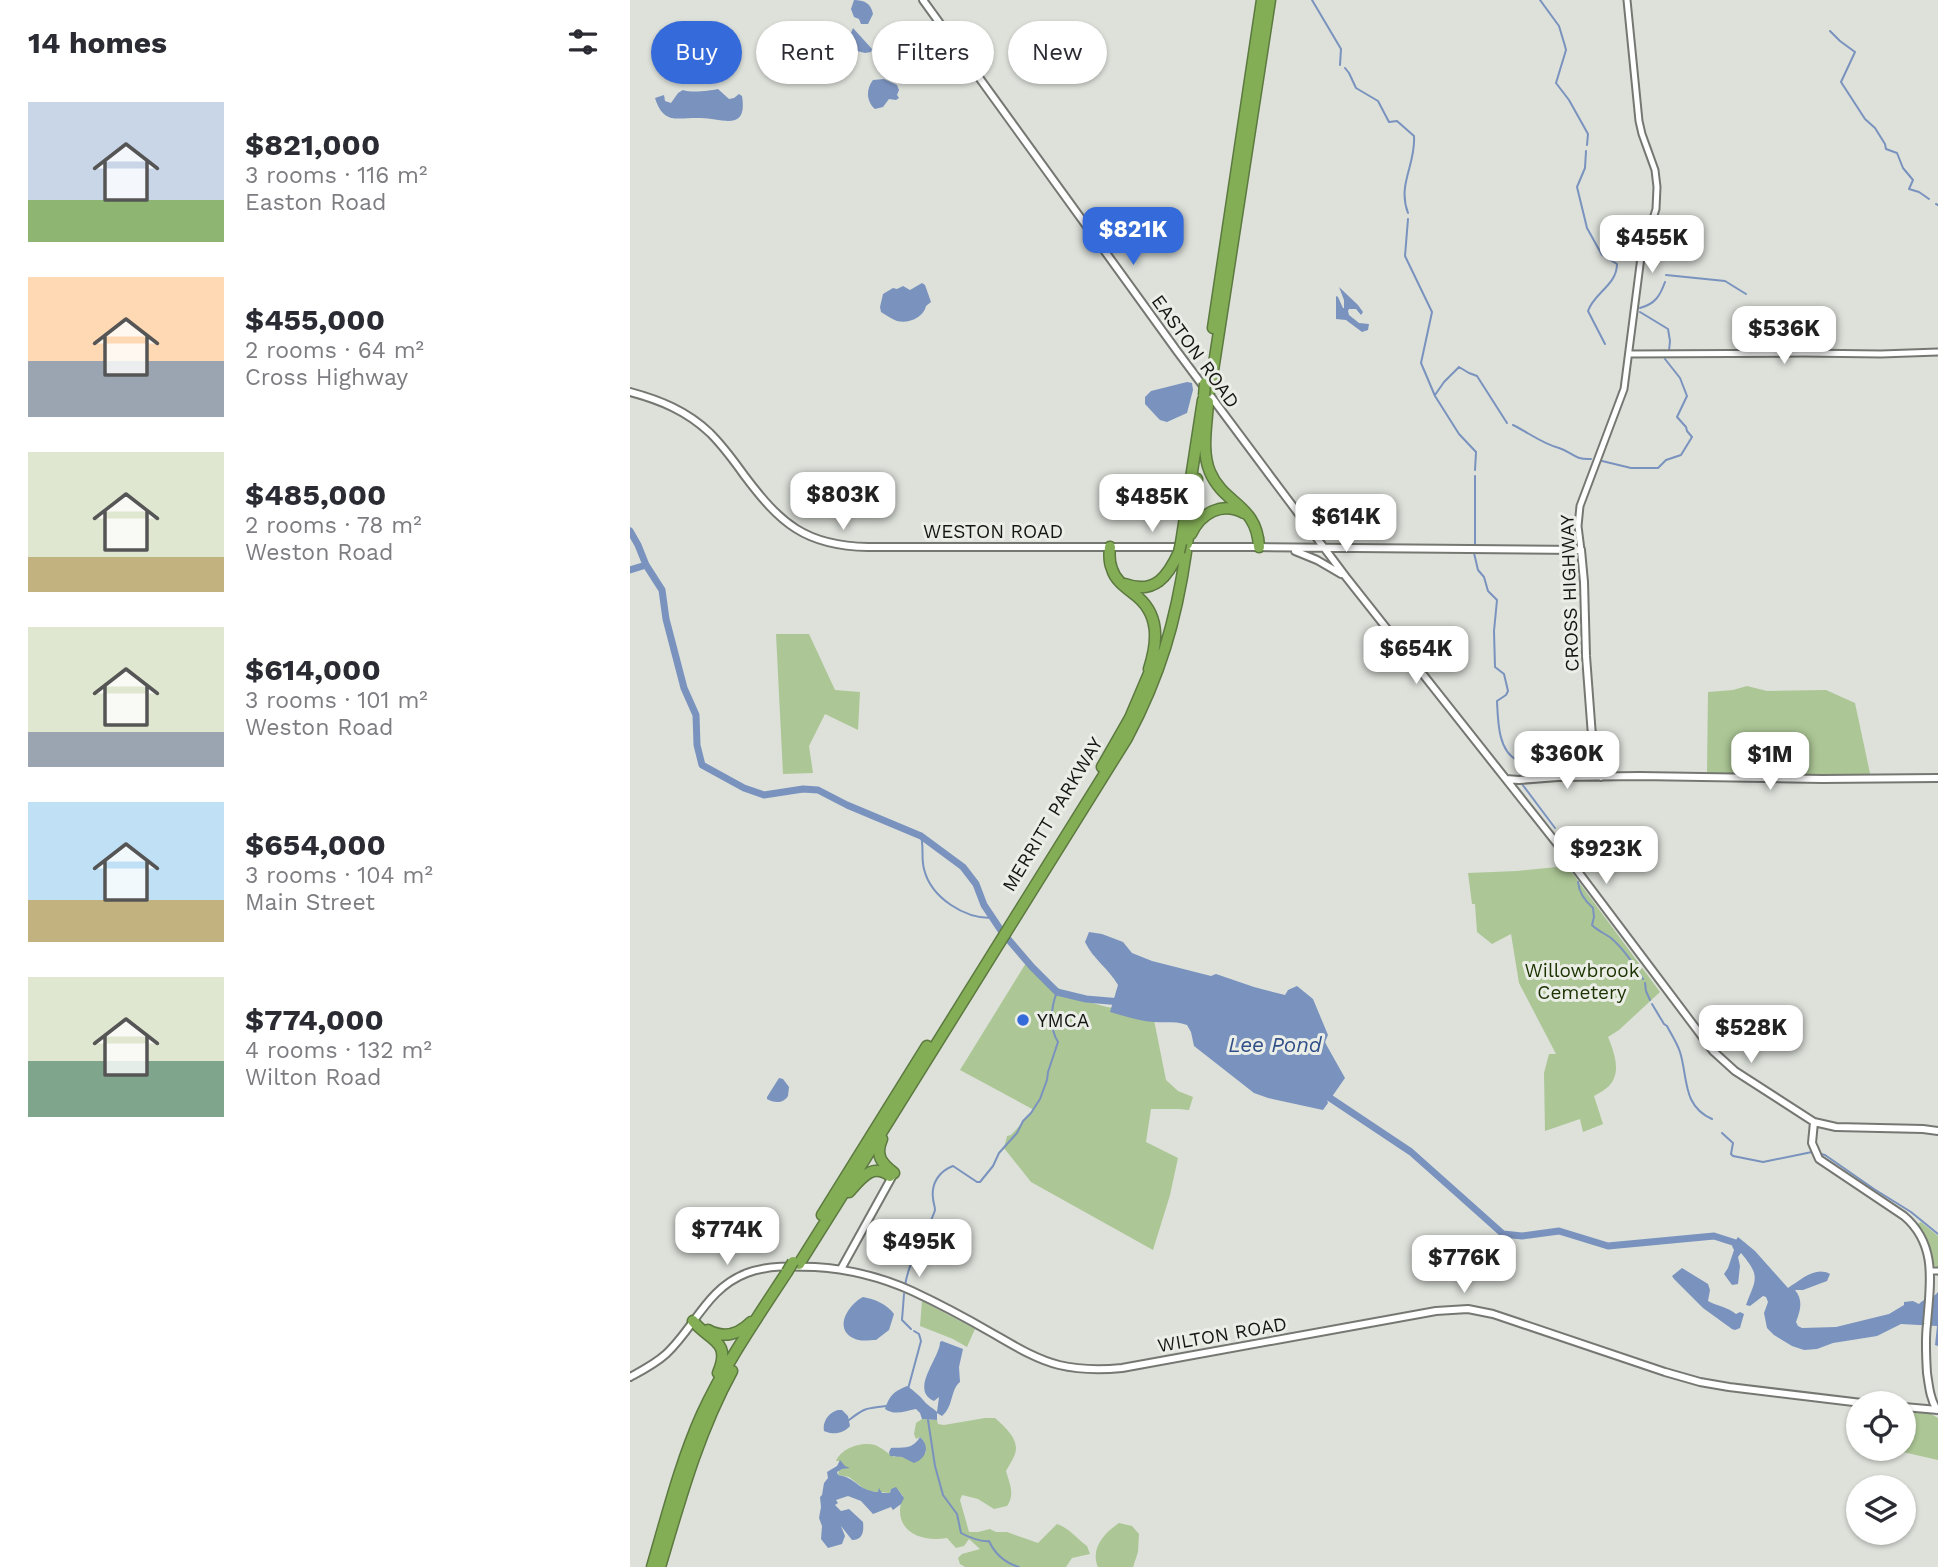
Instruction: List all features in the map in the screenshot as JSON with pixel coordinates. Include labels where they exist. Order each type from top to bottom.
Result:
[{"type":"highway","name":"MERRITT PARKWAY","points":[[1207,393],[1262,0]]},
{"type":"highway","name":"MERRITT PARKWAY","points":[[1014,914],[1099,772],[1138,700],[1166,628],[1183,548],[1270,0]]},
{"type":"highway","points":[[1207,393],[1206,453],[1210,473],[1253,522],[1258,533],[1259,547]]},
{"type":"highway","points":[[1121,583],[1141,588],[1155,584],[1168,572],[1198,522],[1218,508],[1236,509],[1253,522]]},
{"type":"highway","points":[[1110,547],[1111,568],[1121,583],[1148,608],[1156,632],[1154,653],[1138,700]]},
{"type":"highway","name":"MERRITT PARKWAY","points":[[660,1567],[709,1415],[741,1356],[856,1158],[1121,749],[1137,719],[1167,645],[1179,596],[1183,548]]},
{"type":"highway","name":"MERRITT PARKWAY","points":[[652,1567],[687,1450],[717,1384],[774,1293],[823,1226],[917,1076],[992,949]]},
{"type":"highway","points":[[893,1175],[882,1163],[878,1151],[887,1129],[917,1076]]},
{"type":"highway","points":[[823,1226],[866,1175],[880,1170],[893,1175]]},
{"type":"highway","points":[[693,1321],[719,1334],[735,1334],[749,1324],[774,1293]]},
{"type":"highway","points":[[687,1450],[722,1359],[717,1341],[693,1321]]},
{"type":"main road","name":"EASTON ROAD","points":[[923,0],[1177,351],[1324,548],[1558,845],[1713,1051],[1732,1069],[1814,1122]]},
{"type":"main road","name":"WESTON ROAD","points":[[630,392],[668,405],[697,422],[719,443],[778,516],[797,530],[833,544],[857,547],[1581,550]]},
{"type":"main road","name":"WESTON ROAD","points":[[1288,549],[1311,557],[1346,577]]},
{"type":"main road","name":"CROSS HIGHWAY","points":[[1581,550],[1591,724],[1596,770],[1601,777]]},
{"type":"main road","points":[[1506,779],[1938,778]]},
{"type":"main road","points":[[1938,1131],[1836,1127],[1814,1122],[1812,1143],[1816,1154],[1825,1164],[1891,1206],[1911,1222],[1924,1242],[1934,1271],[1929,1295],[1926,1352],[1932,1401],[1938,1410]]},
{"type":"main road","points":[[841,1269],[893,1175]]},
{"type":"main road","name":"WILTON ROAD","points":[[630,1377],[668,1353],[716,1292],[728,1282],[743,1274],[774,1267],[841,1269],[872,1276],[904,1287],[1038,1358],[1076,1368],[1122,1367],[1436,1311],[1468,1308],[1707,1383],[1846,1401]]},
{"type":"main road","points":[[1916,1408],[1938,1410]]},
{"type":"street","name":"CROSS HIGHWAY","points":[[1581,550],[1578,526],[1580,506],[1621,401],[1630,354],[1642,257],[1654,214],[1657,187],[1640,127],[1627,0]]},
{"type":"street","points":[[1630,354],[1938,352]]},
{"type":"green space","points":[[776,634],[809,634],[835,690],[860,692],[858,730],[825,714],[809,746],[813,773],[783,774]]},
{"type":"green space","points":[[1747,686],[1767,691],[1826,690],[1855,703],[1871,778],[1707,774],[1708,692]]},
{"type":"green space","name":"Willowbrook Cemetery","points":[[1567,866],[1660,992],[1608,1037],[1616,1062],[1615,1075],[1609,1086],[1594,1096],[1603,1124],[1583,1132],[1580,1119],[1545,1131],[1544,1073],[1549,1054],[1556,1054],[1519,983],[1511,934],[1492,944],[1477,932],[1475,904],[1472,904],[1468,873]]},
{"type":"green space","points":[[1026,963],[1053,985],[1074,996],[1107,1007],[1137,1012],[1154,1020],[1166,1080],[1178,1091],[1193,1097],[1189,1110],[1151,1109],[1146,1142],[1178,1158],[1153,1250],[1031,1182],[1004,1148],[1007,1136],[1034,1110],[960,1070]]},
{"type":"green space","points":[[1921,1222],[1938,1236],[1938,1268],[1934,1265],[1929,1247],[1916,1225]]},
{"type":"green space","points":[[922,1301],[975,1329],[967,1347],[920,1326]]},
{"type":"green space","points":[[1916,1412],[1938,1418],[1938,1460],[1916,1455]]},
{"type":"green space","points":[[995,1418],[1011,1434],[1015,1444],[1015,1454],[1006,1471],[1011,1497],[1007,1506],[994,1509],[978,1499],[962,1495],[960,1500],[969,1532],[990,1529],[1038,1543],[1057,1524],[1087,1546],[1090,1554],[1072,1558],[1066,1567],[965,1567],[960,1564],[958,1558],[962,1554],[980,1549],[969,1539],[964,1546],[956,1548],[947,1538],[917,1535],[904,1525],[900,1507],[903,1496],[896,1488],[891,1489],[890,1493],[867,1491],[849,1477],[838,1475],[839,1470],[849,1467],[836,1461],[839,1456],[858,1445],[875,1445],[894,1457],[905,1458],[926,1453],[923,1440],[920,1437],[916,1439],[914,1434],[916,1423],[922,1419],[937,1420],[938,1424],[944,1425]]},
{"type":"green space","points":[[1119,1523],[1132,1526],[1139,1534],[1138,1552],[1133,1567],[1098,1567],[1097,1548],[1108,1532]]},
{"type":"water","points":[[854,0],[871,7],[873,14],[868,24],[861,24],[859,19],[854,17],[851,9]]},
{"type":"water","points":[[858,34],[872,49],[871,52],[858,51]]},
{"type":"water","points":[[872,82],[872,84],[895,84],[899,90],[899,98],[889,99],[883,107],[875,109],[869,99]]},
{"type":"water","points":[[718,89],[729,99],[739,94],[742,96],[743,108],[737,119],[724,121],[673,118],[663,113],[655,98],[664,95],[665,101],[671,103],[683,90],[695,92]]},
{"type":"water","points":[[922,283],[931,302],[919,316],[902,322],[881,312],[883,294],[903,286],[910,290]]},
{"type":"water","points":[[1339,287],[1363,312],[1361,315],[1356,309],[1349,309],[1349,315],[1359,323],[1369,324],[1368,330],[1362,332],[1346,320],[1336,319],[1336,296],[1344,308]]},
{"type":"water","points":[[1192,383],[1193,390],[1187,413],[1167,422],[1160,420],[1145,404],[1145,397],[1151,391]]},
{"type":"water","name":"Lee Pond","points":[[1089,932],[1123,942],[1132,953],[1152,961],[1211,976],[1216,974],[1285,995],[1288,990],[1297,986],[1313,999],[1328,1035],[1325,1042],[1345,1078],[1329,1101],[1327,1100],[1323,1110],[1268,1098],[1254,1093],[1194,1046],[1187,1025],[1143,1021],[1110,1012],[1118,985],[1085,942]]},
{"type":"water","points":[[779,1078],[789,1087],[788,1096],[781,1102],[767,1099],[767,1097]]},
{"type":"water","points":[[1738,1237],[1755,1251],[1788,1288],[1814,1273],[1830,1274],[1827,1281],[1803,1290],[1795,1290],[1800,1301],[1796,1322],[1798,1326],[1836,1327],[1889,1314],[1904,1305],[1904,1302],[1913,1301],[1919,1304],[1938,1292],[1938,1346],[1935,1345],[1937,1326],[1901,1324],[1877,1336],[1833,1343],[1817,1349],[1804,1350],[1792,1346],[1767,1328],[1764,1313],[1768,1302],[1766,1297],[1763,1296],[1750,1306],[1746,1305],[1755,1278],[1752,1267],[1741,1253],[1738,1257],[1738,1284],[1732,1285],[1724,1274],[1734,1250],[1732,1246]]},
{"type":"water","points":[[1682,1268],[1708,1284],[1708,1301],[1736,1314],[1744,1314],[1740,1328],[1732,1329],[1703,1308],[1674,1279],[1672,1276]]},
{"type":"water","points":[[863,1297],[880,1302],[894,1314],[889,1330],[876,1340],[856,1339],[847,1334],[844,1328],[848,1310]]},
{"type":"water","points":[[942,1341],[963,1349],[959,1367],[960,1382],[946,1412],[942,1416],[937,1413],[937,1420],[922,1419],[916,1409],[896,1413],[885,1409],[893,1394],[907,1386],[937,1412],[939,1397],[934,1401],[927,1396],[924,1389]]},
{"type":"water","points":[[838,1410],[848,1416],[850,1426],[838,1433],[824,1431],[827,1418]]},
{"type":"water","points":[[920,1437],[926,1452],[918,1461],[914,1463],[902,1457],[890,1456],[891,1448],[911,1446]]},
{"type":"water","points":[[840,1460],[850,1468],[842,1469],[837,1472],[838,1475],[871,1491],[878,1492],[879,1488],[882,1493],[890,1493],[891,1489],[896,1487],[904,1498],[893,1510],[891,1507],[873,1514],[861,1501],[848,1496],[836,1500],[838,1503],[835,1505],[841,1511],[849,1509],[863,1522],[863,1532],[861,1537],[852,1540],[841,1526],[845,1536],[842,1544],[828,1548],[821,1539],[820,1497],[828,1478],[827,1472],[837,1466]]},
{"type":"waterway","points":[[1312,0],[1341,49],[1340,65]]},
{"type":"waterway","points":[[1540,0],[1559,26],[1566,50],[1556,83],[1588,134],[1587,145]]},
{"type":"waterway","points":[[1830,31],[1855,52],[1841,82],[1865,119],[1875,128],[1886,149],[1897,153],[1903,168],[1913,180],[1909,189],[1929,199]]},
{"type":"waterway","points":[[1345,68],[1356,88],[1378,101],[1389,122],[1397,121],[1414,136],[1405,193],[1408,213]]},
{"type":"waterway","points":[[1586,151],[1585,168],[1577,187],[1587,228],[1602,255],[1617,264],[1613,278],[1588,311],[1605,344]]},
{"type":"waterway","points":[[1408,219],[1405,256],[1432,312],[1421,363],[1435,396],[1459,434],[1476,452],[1475,470]]},
{"type":"waterway","points":[[1666,275],[1725,281],[1746,294]]},
{"type":"waterway","points":[[1640,308],[1656,299],[1665,282]]},
{"type":"waterway","points":[[1640,312],[1668,329],[1669,351]]},
{"type":"waterway","points":[[1602,461],[1631,468],[1658,468],[1666,460],[1681,455],[1692,437],[1677,417],[1687,396],[1680,378],[1665,359]]},
{"type":"waterway","points":[[1435,395],[1459,367],[1477,376],[1507,423]]},
{"type":"waterway","points":[[1615,405],[1620,390]]},
{"type":"waterway","points":[[1513,425],[1577,457],[1591,459]]},
{"type":"waterway","points":[[1475,476],[1475,546]]},
{"type":"waterway","points":[[630,531],[646,565],[662,590],[666,619],[684,688],[696,715],[697,745],[702,765],[744,788],[764,795],[803,789],[818,790],[921,836],[963,867],[976,884],[984,905],[1002,932],[1057,992],[1086,999],[1121,1002]]},
{"type":"waterway","points":[[1474,553],[1478,570],[1484,577],[1488,591],[1497,600],[1495,667],[1504,674],[1508,691],[1497,701],[1499,726],[1506,750],[1517,760],[1521,776]]},
{"type":"waterway","points":[[630,570],[646,565]]},
{"type":"waterway","points":[[1522,784],[1555,828]]},
{"type":"waterway","points":[[921,836],[924,869],[934,889],[961,911],[993,918]]},
{"type":"waterway","points":[[1578,882],[1583,897],[1593,908],[1592,925],[1620,947],[1643,979]]},
{"type":"waterway","points":[[1645,983],[1650,1000]]},
{"type":"waterway","points":[[905,1285],[913,1259],[923,1247],[947,1230],[941,1221],[935,1224],[931,1221],[935,1210],[933,1188],[937,1179],[953,1166],[980,1182],[1040,1099],[1058,1042],[1052,1017],[1057,992]]},
{"type":"waterway","points":[[1652,1004],[1679,1049],[1688,1090],[1695,1107],[1712,1119]]},
{"type":"waterway","points":[[1324,1094],[1411,1152],[1503,1234],[1522,1236],[1559,1231],[1608,1246],[1714,1236],[1742,1245]]},
{"type":"waterway","points":[[1722,1133],[1733,1143],[1733,1156],[1763,1162],[1812,1152]]},
{"type":"waterway","points":[[1821,1154],[1911,1212],[1938,1234]]},
{"type":"waterway","points":[[904,1294],[902,1320],[911,1329]]},
{"type":"waterway","points":[[908,1389],[921,1341],[919,1334],[914,1331]]},
{"type":"waterway","points":[[849,1420],[866,1409],[886,1406]]},
{"type":"waterway","points":[[928,1420],[935,1466],[943,1495],[957,1514],[961,1533],[989,1541],[1001,1557],[1019,1567]]},
{"type":"place","name":"YMCA","points":[[1023,1020]]}]
